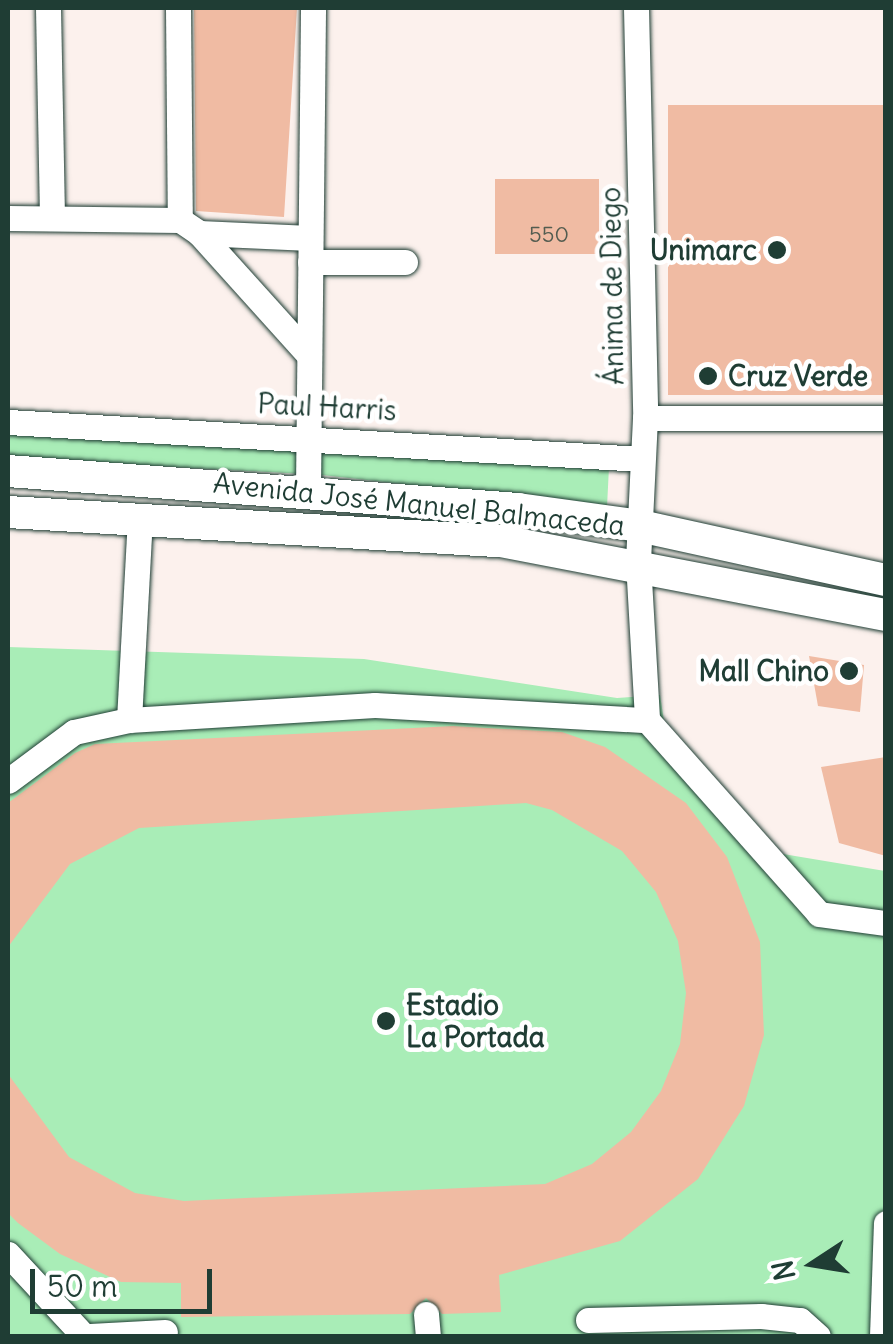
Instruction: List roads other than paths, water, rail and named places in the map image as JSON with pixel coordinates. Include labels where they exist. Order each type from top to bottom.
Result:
[{"type":"main road","name":"Avenida José Manuel Balmaceda","points":[[8,471],[308,489],[640,526],[886,580]]},
{"type":"main road","name":"Avenida José Manuel Balmaceda","points":[[8,512],[501,541],[638,562],[886,615]]},
{"type":"street","points":[[48,8],[52,218]]},
{"type":"street","points":[[178,8],[189,226],[309,355]]},
{"type":"street","points":[[308,489],[313,8]]},
{"type":"street","name":"Ánima de Diego","points":[[636,8],[645,418],[638,562],[647,720]]},
{"type":"street","points":[[8,218],[189,226],[310,250],[405,262]]},
{"type":"street","points":[[645,418],[886,418]]},
{"type":"street","name":"Paul Harris","points":[[8,422],[308,435],[642,459]]},
{"type":"street","points":[[129,720],[140,518]]},
{"type":"street","points":[[8,781],[74,732],[129,720],[374,705],[647,720],[819,914],[886,923]]},
{"type":"street","points":[[882,1336],[886,1223]]},
{"type":"street","points":[[8,1254],[87,1336],[164,1332]]},
{"type":"street","points":[[588,1320],[761,1316],[800,1320],[818,1336]]},
{"type":"place","name":"Unimarc","points":[[777,250]]},
{"type":"place","name":"Cruz Verde","points":[[708,376]]},
{"type":"place","name":"Mall Chino","points":[[849,671]]},
{"type":"place","name":"Estadio La Portada","points":[[386,1021]]}]
